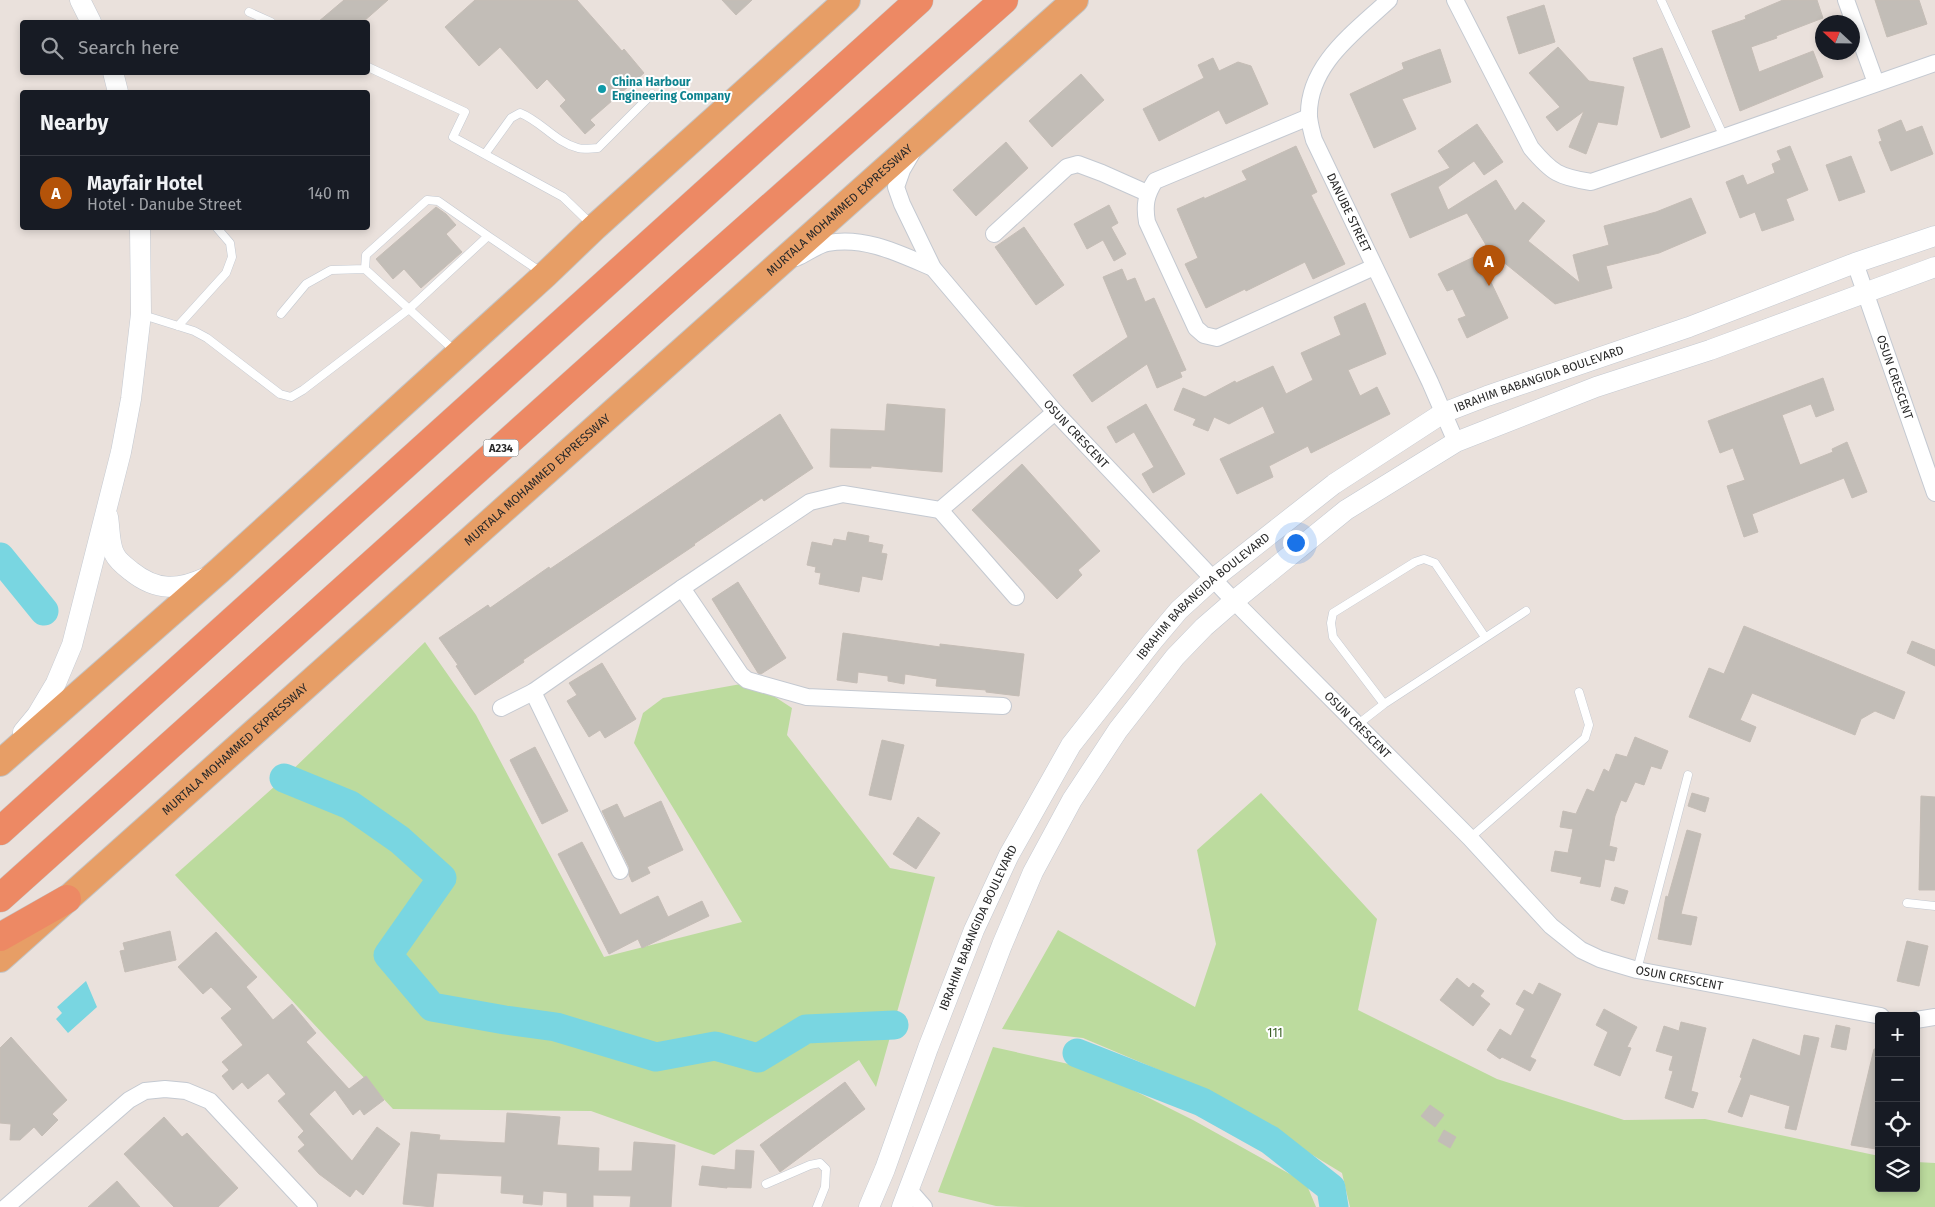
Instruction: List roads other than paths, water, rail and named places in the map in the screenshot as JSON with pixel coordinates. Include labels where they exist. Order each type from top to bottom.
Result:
[{"type":"highway","points":[[0,762],[220,570],[545,275],[595,227],[847,0]]},
{"type":"highway","points":[[0,831],[919,0]]},
{"type":"highway","name":"A234","points":[[0,898],[686,282],[1004,0]]},
{"type":"highway","name":"MURTALA MOHAMMED EXPRESSWAY","points":[[0,959],[1075,0]]},
{"type":"highway","points":[[0,937],[68,899]]},
{"type":"street","points":[[80,0],[90,20]]},
{"type":"street","name":"DANUBE STREET","points":[[1390,0],[1335,50],[1320,70],[1312,94],[1309,117],[1314,140],[1456,442]]},
{"type":"street","points":[[1454,0],[1531,148],[1548,168],[1570,178],[1591,182],[1935,63]]},
{"type":"street","points":[[1846,0],[1876,83]]},
{"type":"street","points":[[113,75],[117,90]]},
{"type":"street","points":[[1309,117],[1155,181],[1147,193],[1144,208],[1147,222],[1196,328],[1204,335],[1216,338],[1374,267]]},
{"type":"street","points":[[929,129],[908,158],[896,187],[902,204],[933,268]]},
{"type":"street","points":[[994,234],[1067,167],[1078,164],[1147,193]]},
{"type":"street","points":[[0,762],[37,716],[56,683],[72,645],[121,452],[131,399],[141,314],[140,230]]},
{"type":"street","name":"IBRAHIM BABANGIDA BOULEVARD","points":[[869,1207],[885,1170],[928,1048],[974,930],[1008,855],[1071,745],[1179,610],[1213,579],[1334,484],[1443,413],[1689,326],[1855,263],[1935,236]]},
{"type":"street","points":[[773,270],[826,244],[857,241],[891,250],[933,268]]},
{"type":"street","name":"OSUN CRESCENT","points":[[1855,263],[1935,493]]},
{"type":"street","name":"OSUN CRESCENT","points":[[933,268],[1055,412],[1213,579],[1470,838],[1551,926],[1582,950],[1600,959],[1637,970],[1875,1015]]},
{"type":"street","name":"IBRAHIM BABANGIDA BOULEVARD","points":[[906,1199],[1002,945],[1033,872],[1072,800],[1118,730],[1175,657],[1234,600],[1346,510],[1456,442],[1596,387],[1710,350],[1935,268]]},
{"type":"street","points":[[940,510],[1055,412]]},
{"type":"street","points":[[501,708],[533,692],[810,502],[843,494],[940,510],[1016,597]]},
{"type":"street","points":[[107,502],[115,555],[138,576],[152,584],[168,588],[189,586],[220,570]]},
{"type":"street","points":[[682,588],[741,675],[747,680],[807,697],[1003,706]]},
{"type":"street","points":[[533,692],[620,871]]},
{"type":"street","points":[[1920,1019],[1935,1017]]},
{"type":"street","points":[[6,1207],[128,1100],[145,1091],[164,1089],[186,1091],[210,1101],[309,1207]]},
{"type":"street","points":[[906,1199],[924,1207]]},
{"type":"lane","points":[[1661,0],[1724,137]]},
{"type":"lane","points":[[249,12],[267,20]]},
{"type":"lane","points":[[370,68],[465,112],[453,137],[563,197],[595,227]]},
{"type":"lane","points":[[485,154],[511,118],[520,113],[530,117],[563,142],[579,149],[598,148],[652,94]]},
{"type":"lane","points":[[364,269],[366,255],[427,200],[438,202],[545,275]]},
{"type":"lane","points":[[178,326],[226,273],[232,257],[230,243],[219,230]]},
{"type":"lane","points":[[141,314],[194,331],[207,338],[280,394],[291,397],[409,310],[488,236]]},
{"type":"lane","points":[[281,314],[306,284],[331,270],[364,269],[458,354]]},
{"type":"lane","points":[[1384,704],[1333,637],[1331,623],[1333,613],[1415,562],[1424,559],[1435,563],[1485,637]]},
{"type":"lane","points":[[1357,725],[1384,704],[1526,611]]},
{"type":"lane","points":[[1470,838],[1586,738],[1588,725],[1578,692]]},
{"type":"lane","points":[[1637,970],[1688,775]]},
{"type":"lane","points":[[1907,903],[1935,906]]},
{"type":"lane","points":[[766,1184],[810,1165],[820,1163],[826,1169],[825,1187],[816,1207]]},
{"type":"water","points":[[86,981],[97,1007],[68,1033],[56,1019],[62,1013],[57,1007]]},
{"type":"waterway","points":[[0,557],[44,611]]},
{"type":"waterway","points":[[284,778],[350,805],[400,840],[442,878],[388,955],[432,1007],[556,1027],[656,1057],[715,1046],[758,1058],[806,1029],[894,1025]]},
{"type":"waterway","points":[[1077,1053],[1202,1102],[1270,1140],[1331,1188],[1334,1207]]},
{"type":"place","name":"China Harbour Engineering Company","points":[[602,89]]},
{"type":"place","name":"Mayfair Hotel","points":[[1489,286]]},
{"type":"park label","name":"111","points":[[1275,1033]]}]
